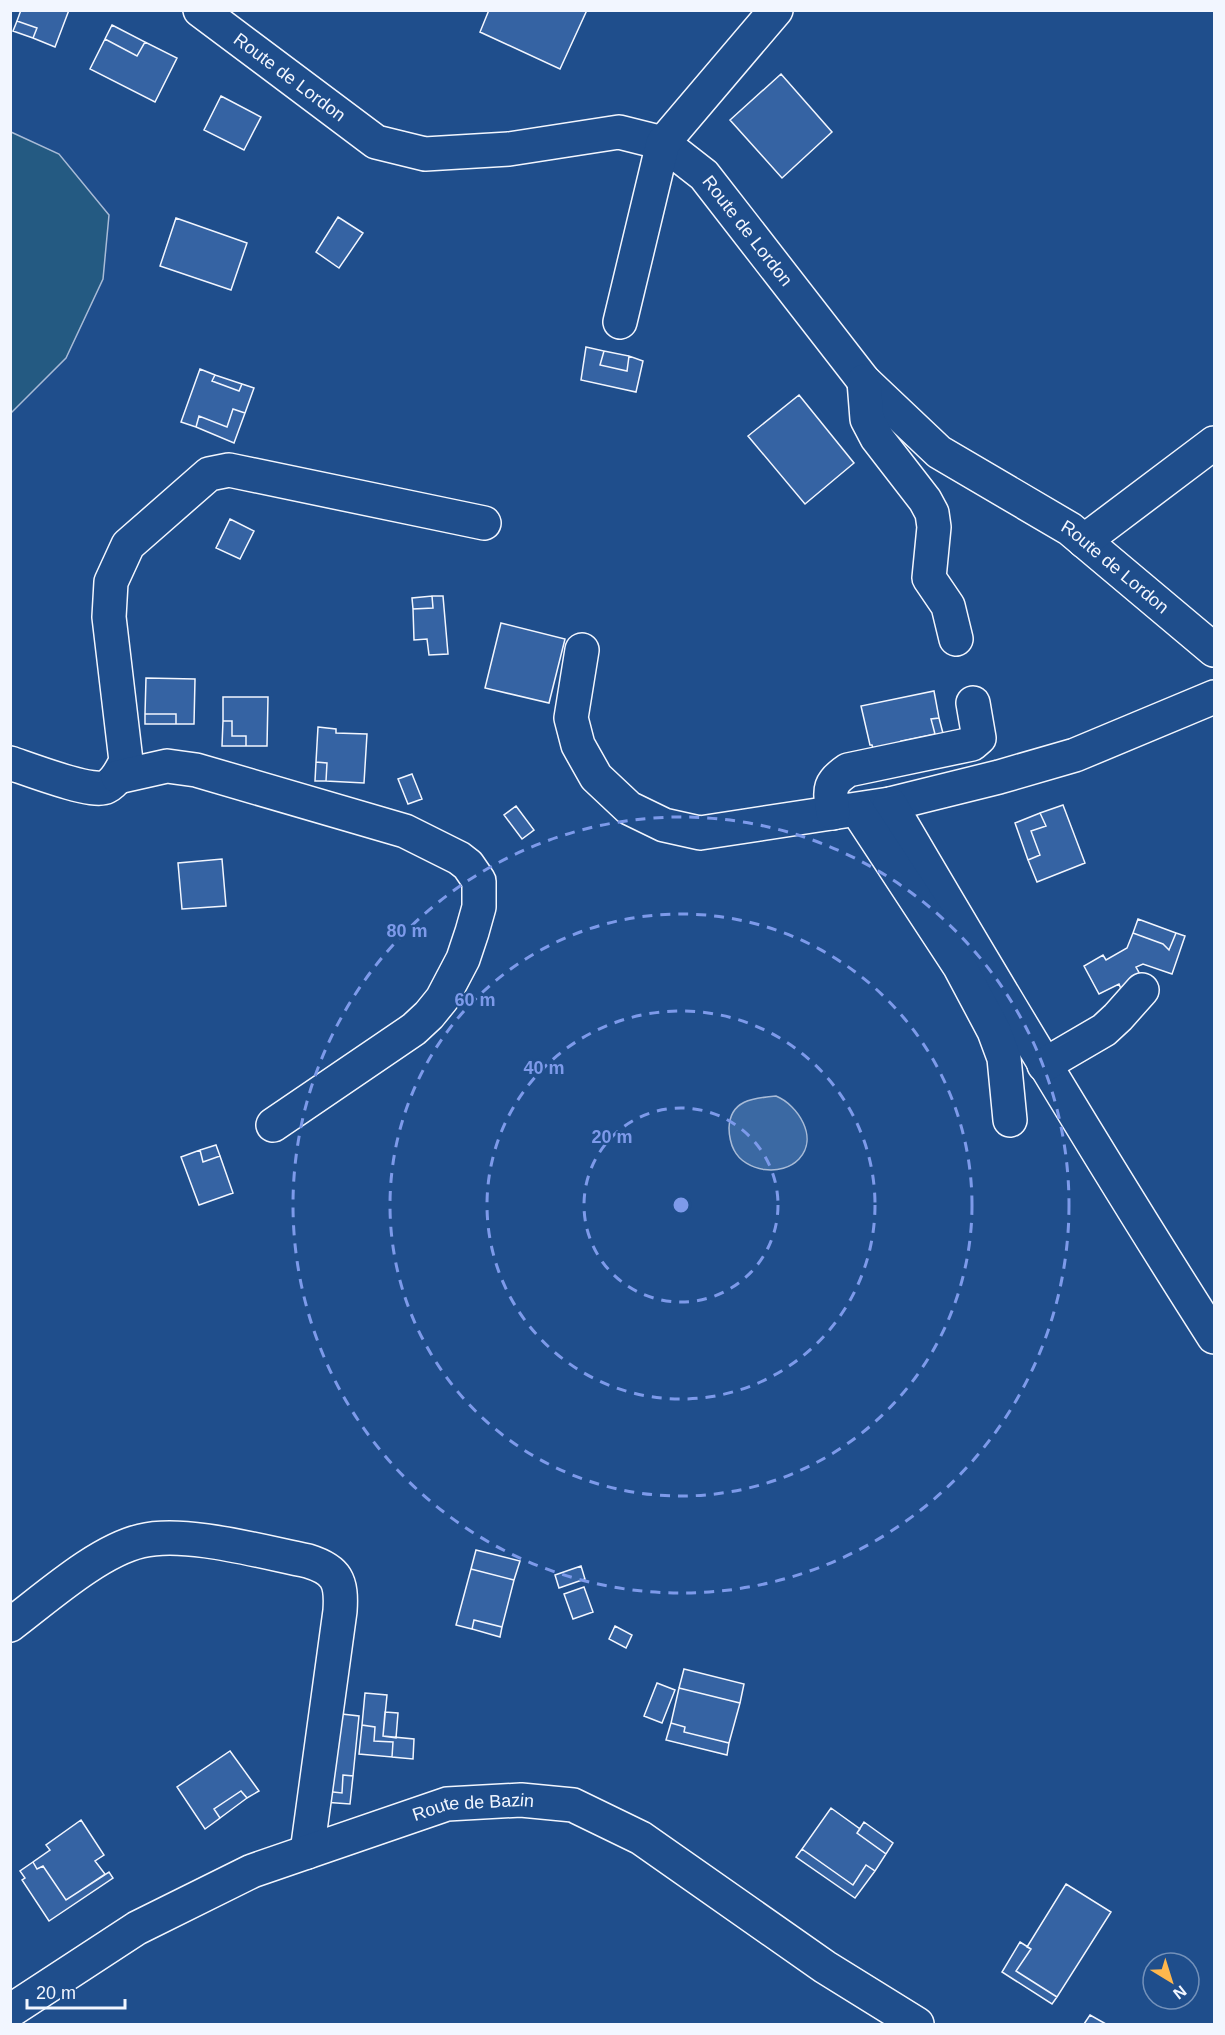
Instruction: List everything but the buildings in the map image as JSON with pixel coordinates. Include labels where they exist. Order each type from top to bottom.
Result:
[{"type":"street","name":"Route de Lordon","points":[[200,10],[376,142],[425,154],[509,149],[619,132],[663,143],[704,176],[864,381],[939,452],[1070,529],[1215,650]]},
{"type":"street","points":[[620,322],[663,143],[776,10]]},
{"type":"street","points":[[864,381],[867,419],[877,438],[925,500],[932,513],[934,527],[929,578],[948,606],[956,639]]},
{"type":"street","points":[[1084,541],[1215,443]]},
{"type":"street","points":[[10,764],[91,789],[105,788],[118,777],[126,762],[109,617],[111,582],[128,545],[209,474],[229,470],[484,523]]},
{"type":"street","points":[[582,650],[571,718],[578,745],[596,777],[629,808],[664,825],[700,833],[890,804],[999,777],[1075,755],[1215,697]]},
{"type":"street","points":[[973,703],[979,733],[977,741],[972,744],[848,770],[837,777],[831,784],[830,791],[960,967],[994,1030],[1004,1058],[1010,1120]]},
{"type":"street","points":[[118,777],[167,766],[196,770],[264,788],[405,831],[459,858],[468,865],[479,881],[479,907],[463,958],[442,999],[429,1015],[414,1029],[273,1125]]},
{"type":"street","points":[[890,804],[1126,1200],[1215,1337]]},
{"type":"street","points":[[1044,1065],[1104,1030],[1142,990]]},
{"type":"street","points":[[10,1625],[85,1569],[117,1550],[139,1541],[160,1538],[202,1541],[324,1566],[334,1574],[338,1583],[341,1593],[340,1611],[307,1852]]},
{"type":"street","name":"Route de Bazin","points":[[10,2011],[136,1928],[252,1870],[447,1804],[521,1800],[573,1805],[641,1838],[825,1967],[917,2025]]},
{"type":"shaded area","points":[[11,132],[59,154],[109,215],[103,279],[66,358],[11,413]]},
{"type":"shaded area","points":[[776,1096],[784,1100],[798,1114],[806,1132],[807,1142],[805,1151],[792,1165],[764,1170],[746,1163],[734,1150],[729,1134],[730,1119],[738,1106],[744,1102]]}]
